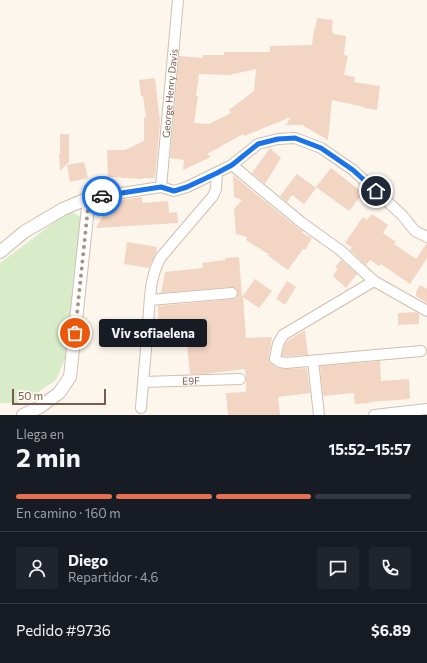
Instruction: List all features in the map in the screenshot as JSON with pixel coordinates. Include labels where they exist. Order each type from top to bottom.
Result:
[{"type":"street","name":"George Henry Davis","points":[[161,187],[178,0]]},
{"type":"street","points":[[0,252],[24,232],[63,208],[89,198],[161,187],[174,191],[187,187],[232,165],[258,144],[278,139],[295,138],[321,148],[353,170],[402,214],[415,231],[427,237]]},
{"type":"street","points":[[232,165],[301,222],[340,250],[374,281],[427,311]]},
{"type":"street","points":[[142,408],[151,287],[158,263],[161,257],[213,196],[216,188],[217,173]]},
{"type":"street","points":[[23,415],[40,407],[59,393],[70,378],[89,198]]},
{"type":"street","points":[[374,281],[283,335],[278,344],[275,359],[286,363],[421,351]]},
{"type":"street","points":[[150,300],[232,293]]},
{"type":"street","points":[[313,361],[319,415]]},
{"type":"street","name":"E9F","points":[[143,382],[240,379]]},
{"type":"street","points":[[374,415],[427,409]]},
{"type":"green space","points":[[72,212],[81,217],[65,359],[56,380],[34,395],[17,403],[0,403],[0,263],[56,221]]},
{"type":"building","points":[[317,18],[333,20],[333,34],[346,36],[344,55],[348,56],[344,75],[355,77],[354,82],[380,86],[377,110],[332,100],[328,140],[302,125],[286,125],[291,117],[244,136],[243,134],[207,154],[211,157],[183,170],[184,160],[170,158],[179,56],[203,58],[203,55],[224,55],[224,52],[270,52],[270,46],[312,45]],"holes":[[[256,69],[254,91],[229,110],[231,113],[209,124],[194,123],[198,96],[196,96],[199,74],[229,75]]]},
{"type":"building","points":[[155,78],[160,122],[155,178],[143,179],[108,177],[107,150],[125,150],[144,141],[144,118],[146,117],[139,80]]},
{"type":"building","points":[[60,134],[69,134],[69,162],[60,171],[59,154]]},
{"type":"building","points":[[270,148],[281,158],[265,184],[252,173]]},
{"type":"building","points":[[84,162],[88,178],[70,182],[67,165]]},
{"type":"building","points":[[331,168],[363,193],[349,211],[316,187]]},
{"type":"building","points":[[297,174],[316,188],[304,204],[292,195],[287,202],[280,196]]},
{"type":"building","points":[[233,175],[303,231],[302,233],[312,238],[305,250],[303,249],[288,270],[267,255],[270,255],[246,240],[247,237],[236,234],[234,209],[242,200],[234,197]]},
{"type":"building","points":[[142,197],[142,203],[168,201],[169,213],[177,212],[178,223],[96,228],[107,208],[114,201]]},
{"type":"building","points":[[372,214],[388,225],[383,233],[396,242],[394,244],[416,259],[427,243],[427,258],[410,284],[381,264],[379,266],[370,260],[366,265],[350,250],[352,247],[345,243],[363,217],[367,220]]},
{"type":"building","points":[[127,242],[157,247],[156,253],[149,268],[124,264]]},
{"type":"building","points":[[239,257],[242,297],[255,279],[272,291],[259,308],[243,297],[246,338],[272,337],[269,361],[277,368],[307,368],[310,393],[278,397],[280,415],[228,415],[226,393],[246,392],[245,369],[204,374],[190,374],[186,334],[159,336],[158,306],[233,299],[236,298],[238,293],[237,289],[231,287],[161,293],[165,272],[203,268],[202,263],[225,260],[225,258]]},
{"type":"building","points":[[341,260],[357,274],[346,288],[333,276],[338,269],[335,267]]},
{"type":"building","points":[[287,281],[296,287],[285,305],[276,299]]},
{"type":"building","points":[[420,285],[427,289],[427,303],[416,296],[416,292]]},
{"type":"building","points":[[416,312],[419,314],[419,324],[398,325],[398,313]]},
{"type":"building","points":[[305,330],[308,355],[282,356],[284,346],[287,341]]},
{"type":"building","points":[[380,361],[381,381],[409,379],[410,399],[355,404],[354,393],[323,396],[320,366]]},
{"type":"way so far","points":[[75,333],[89,198],[102,196]]},
{"type":"place","name":"Viv sofiaelena","points":[[75,333]]},
{"type":"route","points":[[102,196],[161,187],[174,191],[187,187],[232,165],[258,144],[278,139],[295,138],[321,148],[353,170],[376,191]]}]
